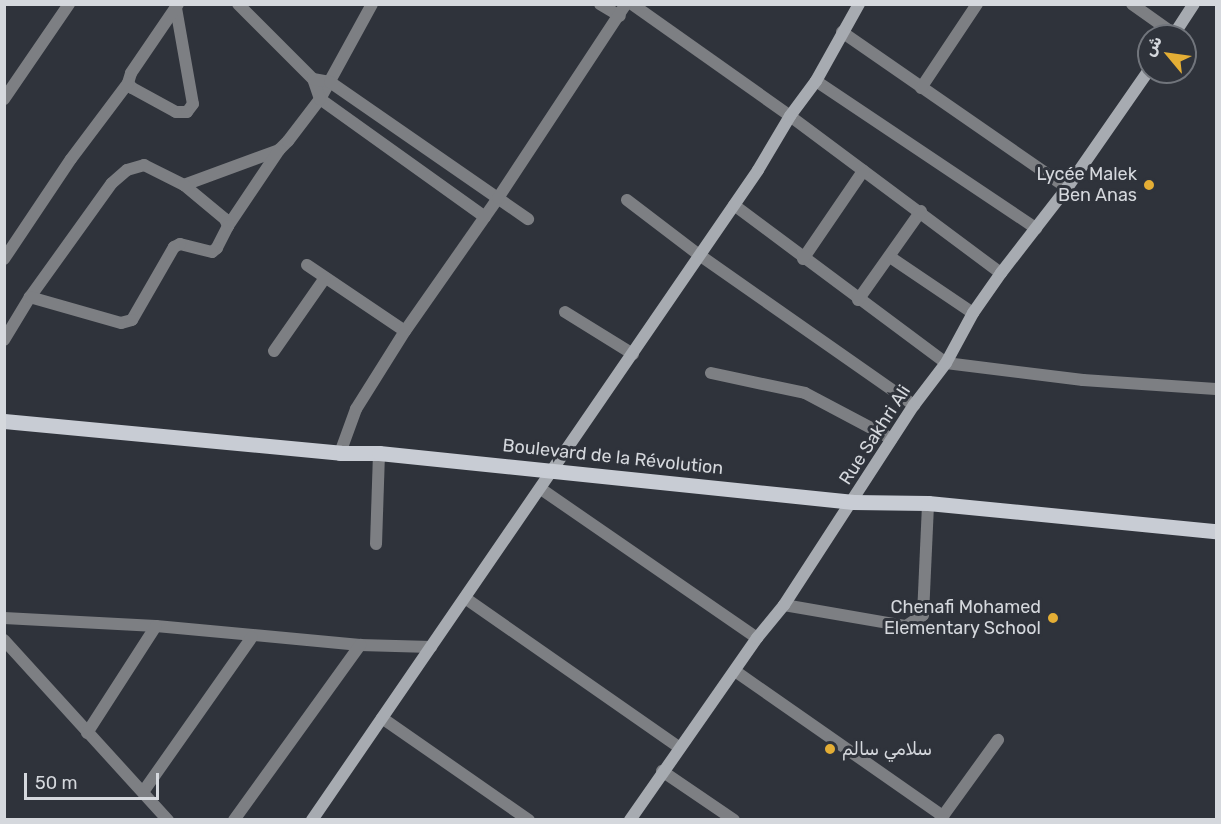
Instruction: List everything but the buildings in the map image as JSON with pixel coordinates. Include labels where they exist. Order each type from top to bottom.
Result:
[{"type":"main road","points":[[312,819],[541,489],[550,470],[633,354],[698,254],[734,205],[790,116],[816,81],[859,4]]},
{"type":"main road","points":[[1180,24],[1194,4]]},
{"type":"main road","name":"Rue Sakhri Ali","points":[[630,819],[757,638],[784,605],[914,405],[946,363],[974,313],[1001,273],[1067,188],[1139,84]]},
{"type":"main road","name":"Boulevard de la Révolution","points":[[4,421],[340,453],[379,453],[853,502],[928,503],[1216,531]]},
{"type":"street","points":[[4,99],[69,4]]},
{"type":"street","points":[[238,4],[313,79],[320,99],[485,217]]},
{"type":"street","points":[[30,297],[121,323],[132,320],[174,247],[180,244],[212,252],[217,248],[228,226],[279,150],[320,99],[372,4]]},
{"type":"street","points":[[600,4],[620,16]]},
{"type":"street","points":[[340,453],[356,409],[405,331],[498,198],[626,4]]},
{"type":"street","points":[[632,4],[790,116],[1001,273]]},
{"type":"street","points":[[921,88],[977,4]]},
{"type":"street","points":[[1132,4],[1158,24]]},
{"type":"street","points":[[4,259],[71,159],[128,83],[177,6]]},
{"type":"street","points":[[128,83],[132,88],[176,112],[187,112],[193,104],[177,6]]},
{"type":"street","points":[[842,32],[1067,188]]},
{"type":"street","points":[[313,79],[330,82],[528,219]]},
{"type":"street","points":[[816,81],[1036,228]]},
{"type":"street","points":[[184,185],[279,150]]},
{"type":"street","points":[[4,340],[30,297],[112,183],[127,170],[144,165],[184,185],[225,219],[228,226]]},
{"type":"street","points":[[803,259],[863,171]]},
{"type":"street","points":[[627,200],[698,254],[914,405]]},
{"type":"street","points":[[734,205],[858,300],[946,363],[1083,380],[1216,389]]},
{"type":"street","points":[[858,300],[921,212]]},
{"type":"street","points":[[890,258],[974,313]]},
{"type":"street","points":[[306,265],[405,331]]},
{"type":"street","points":[[274,351],[325,278]]},
{"type":"street","points":[[565,312],[633,354]]},
{"type":"street","points":[[711,373],[805,393],[892,439]]},
{"type":"street","points":[[376,544],[379,453]]},
{"type":"street","points":[[541,489],[757,638]]},
{"type":"street","points":[[784,605],[906,626],[923,615],[928,503]]},
{"type":"street","points":[[465,598],[680,748]]},
{"type":"street","points":[[4,618],[156,626],[252,637],[360,645],[431,647]]},
{"type":"street","points":[[87,732],[156,626]]},
{"type":"street","points":[[143,792],[252,637]]},
{"type":"street","points":[[4,640],[168,819]]},
{"type":"street","points":[[234,819],[360,645]]},
{"type":"street","points":[[735,671],[942,818],[998,740]]},
{"type":"street","points":[[382,718],[530,819]]},
{"type":"street","points":[[662,771],[734,819]]},
{"type":"place","name":"Lycée Malek Ben Anas","points":[[1149,185]]},
{"type":"place","name":"Chenafi Mohamed Elementary School","points":[[1053,618]]},
{"type":"place","name":"سلامي سالم","points":[[830,749]]}]
